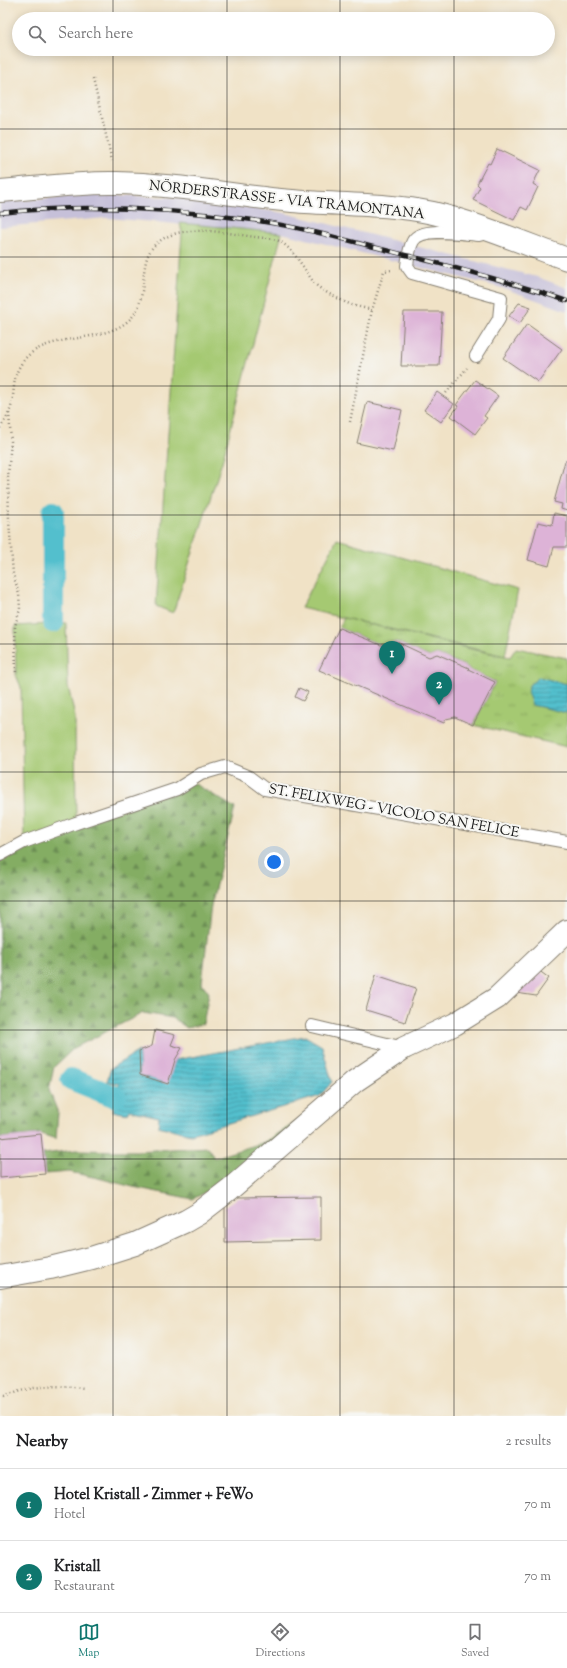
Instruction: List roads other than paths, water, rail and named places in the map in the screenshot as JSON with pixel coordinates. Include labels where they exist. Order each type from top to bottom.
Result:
[{"type":"street","name":"NÖRDERSTRASSE - VIA TRAMONTANA","points":[[0,191],[117,183],[335,205],[386,206],[432,213],[469,223],[567,259]]},
{"type":"street","points":[[0,1277],[50,1268],[91,1258],[135,1244],[198,1214],[229,1190],[355,1081],[404,1048],[455,1024],[497,998],[567,931]]},
{"type":"lane","points":[[476,356],[499,319],[501,298],[412,273],[407,266],[413,241],[422,234],[446,232],[479,235],[492,231]]},
{"type":"lane","name":"ST. FELIXWEG - VICOLO SAN FELICE","points":[[0,856],[24,842],[177,789],[201,774],[225,767],[249,777],[265,789],[567,842]]},
{"type":"lane","name":"ST. FELIXWEG - VICOLO SAN FELICE","points":[[0,846],[24,842]]},
{"type":"lane","points":[[312,1026],[404,1048]]},
{"type":"water","points":[[539,677],[567,684],[567,713],[532,705],[528,694],[529,685]]},
{"type":"water","points":[[305,1036],[322,1046],[332,1082],[320,1096],[191,1134],[158,1126],[159,1117],[129,1110],[127,1114],[113,1111],[119,1084],[107,1081],[111,1068],[139,1051],[140,1075],[167,1083],[175,1060]]},
{"type":"waterway","points":[[53,512],[53,622]]},
{"type":"waterway","points":[[71,1079],[116,1097]]},
{"type":"railway","points":[[0,213],[30,210],[122,208],[215,215],[266,222],[328,235],[450,266],[548,294],[567,301]]},
{"type":"place","name":"Hotel Kristall - Zimmer + FeWo","points":[[392,674]]},
{"type":"place","name":"Kristall","points":[[439,705]]}]
